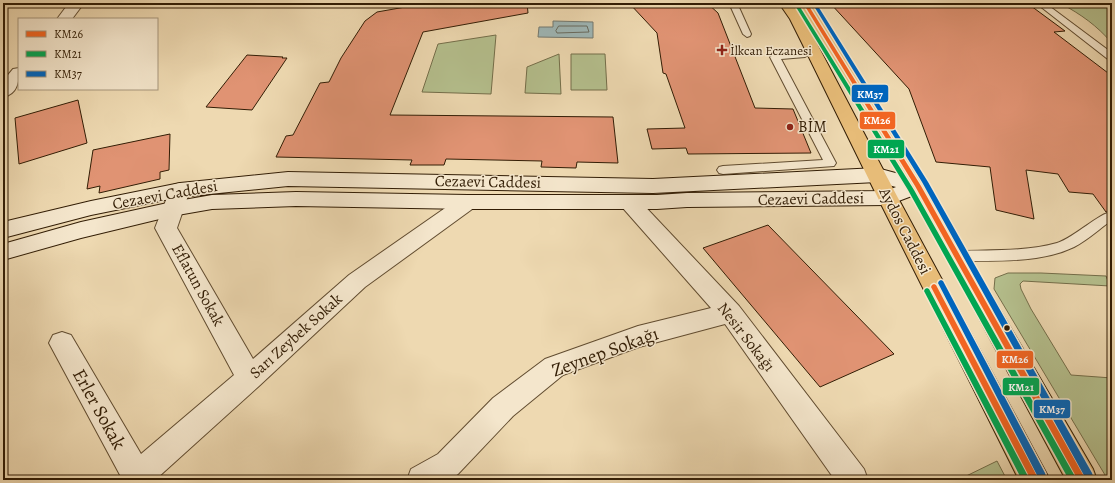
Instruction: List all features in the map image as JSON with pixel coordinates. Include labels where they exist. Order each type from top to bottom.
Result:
[{"type":"main road","name":"Aydos Caddesi","points":[[786,3],[797,19],[813,48],[888,198],[1035,480]]},
{"type":"main road","name":"Aydos Caddesi","points":[[805,3],[918,186],[1082,480]]},
{"type":"street","points":[[65,18],[77,3]]},
{"type":"street","points":[[3,92],[18,74]]},
{"type":"street","name":"Cezaevi Caddesi","points":[[3,230],[91,208],[176,200],[288,179],[653,186],[877,175],[918,186]]},
{"type":"street","name":"Cezaevi Caddesi","points":[[3,252],[81,230],[176,200],[212,202],[296,199],[468,202],[629,202],[888,198],[918,186]]},
{"type":"street","name":"Eflatun Sokak","points":[[176,200],[166,228],[250,378]]},
{"type":"street","name":"Sarı Zeybek Sokak","points":[[135,478],[250,378],[357,281],[468,202]]},
{"type":"street","name":"Nesir Sokağı","points":[[629,202],[730,313],[853,480]]},
{"type":"street","name":"Zeynep Sokağı","points":[[422,480],[448,464],[503,407],[554,367],[638,337],[730,313]]},
{"type":"street","name":"Erler Sokak","points":[[62,343],[135,478]]},
{"type":"lane","points":[[733,3],[747,34]]},
{"type":"lane","points":[[1040,3],[1112,58]]},
{"type":"lane","points":[[723,170],[830,163],[774,57],[802,55],[813,48]]},
{"type":"lane","points":[[956,256],[1025,253],[1058,248],[1082,236],[1109,216],[1112,216]]},
{"type":"green space","points":[[1060,3],[1112,3],[1112,43],[1088,21]]},
{"type":"green space","points":[[496,35],[491,94],[422,92],[438,44]]},
{"type":"green space","points":[[559,54],[561,94],[525,93],[527,67]]},
{"type":"green space","points":[[571,54],[605,54],[607,90],[571,90]]},
{"type":"green space","points":[[1008,273],[1106,276],[1110,286],[1023,281],[1020,284],[1031,309],[1071,375],[1112,378],[1112,480],[1108,480],[994,289],[995,278]]},
{"type":"green space","points":[[997,461],[1007,480],[958,480]]},
{"type":"water","points":[[553,21],[593,22],[593,38],[538,37],[539,27],[553,27]]},
{"type":"building","points":[[428,3],[527,3],[528,13],[423,32],[390,115],[613,117],[618,163],[577,162],[576,168],[541,167],[542,161],[446,159],[444,165],[410,165],[412,160],[276,157],[286,136],[293,135],[320,83],[329,82],[341,58],[365,21],[377,12]]},
{"type":"building","points":[[629,3],[707,3],[718,13],[755,108],[793,109],[811,153],[688,154],[686,148],[652,149],[647,129],[685,128],[666,74],[663,73],[657,33]]},
{"type":"building","points":[[830,3],[1027,3],[1065,31],[1054,32],[1112,76],[1112,211],[1106,212],[1093,194],[1069,192],[1058,174],[1026,170],[1034,219],[996,210],[990,167],[936,162],[909,89]]},
{"type":"building","points":[[247,55],[287,58],[252,110],[206,107]]},
{"type":"building","points":[[78,100],[87,143],[19,164],[15,118]]},
{"type":"building","points":[[170,134],[169,170],[160,172],[160,179],[99,193],[100,186],[87,189],[93,150]]},
{"type":"building","points":[[768,225],[894,354],[820,387],[703,248]]},
{"type":"transit line","name":"KM26","points":[[805,3],[918,186],[1082,480]]},
{"type":"transit line","name":"KM37","points":[[814,3],[925,182],[1089,476]]},
{"type":"transit line","name":"KM21","points":[[798,7],[911,190],[1073,480]]},
{"type":"transit line","name":"KM37","points":[[941,283],[1042,476]]},
{"type":"transit line","name":"KM26","points":[[934,287],[1035,480]]},
{"type":"transit line","name":"KM21","points":[[927,291],[1026,480]]},
{"type":"place","name":"İlkcan Eczanesi","points":[[722,50]]},
{"type":"place","name":"BİM","points":[[790,127]]}]
